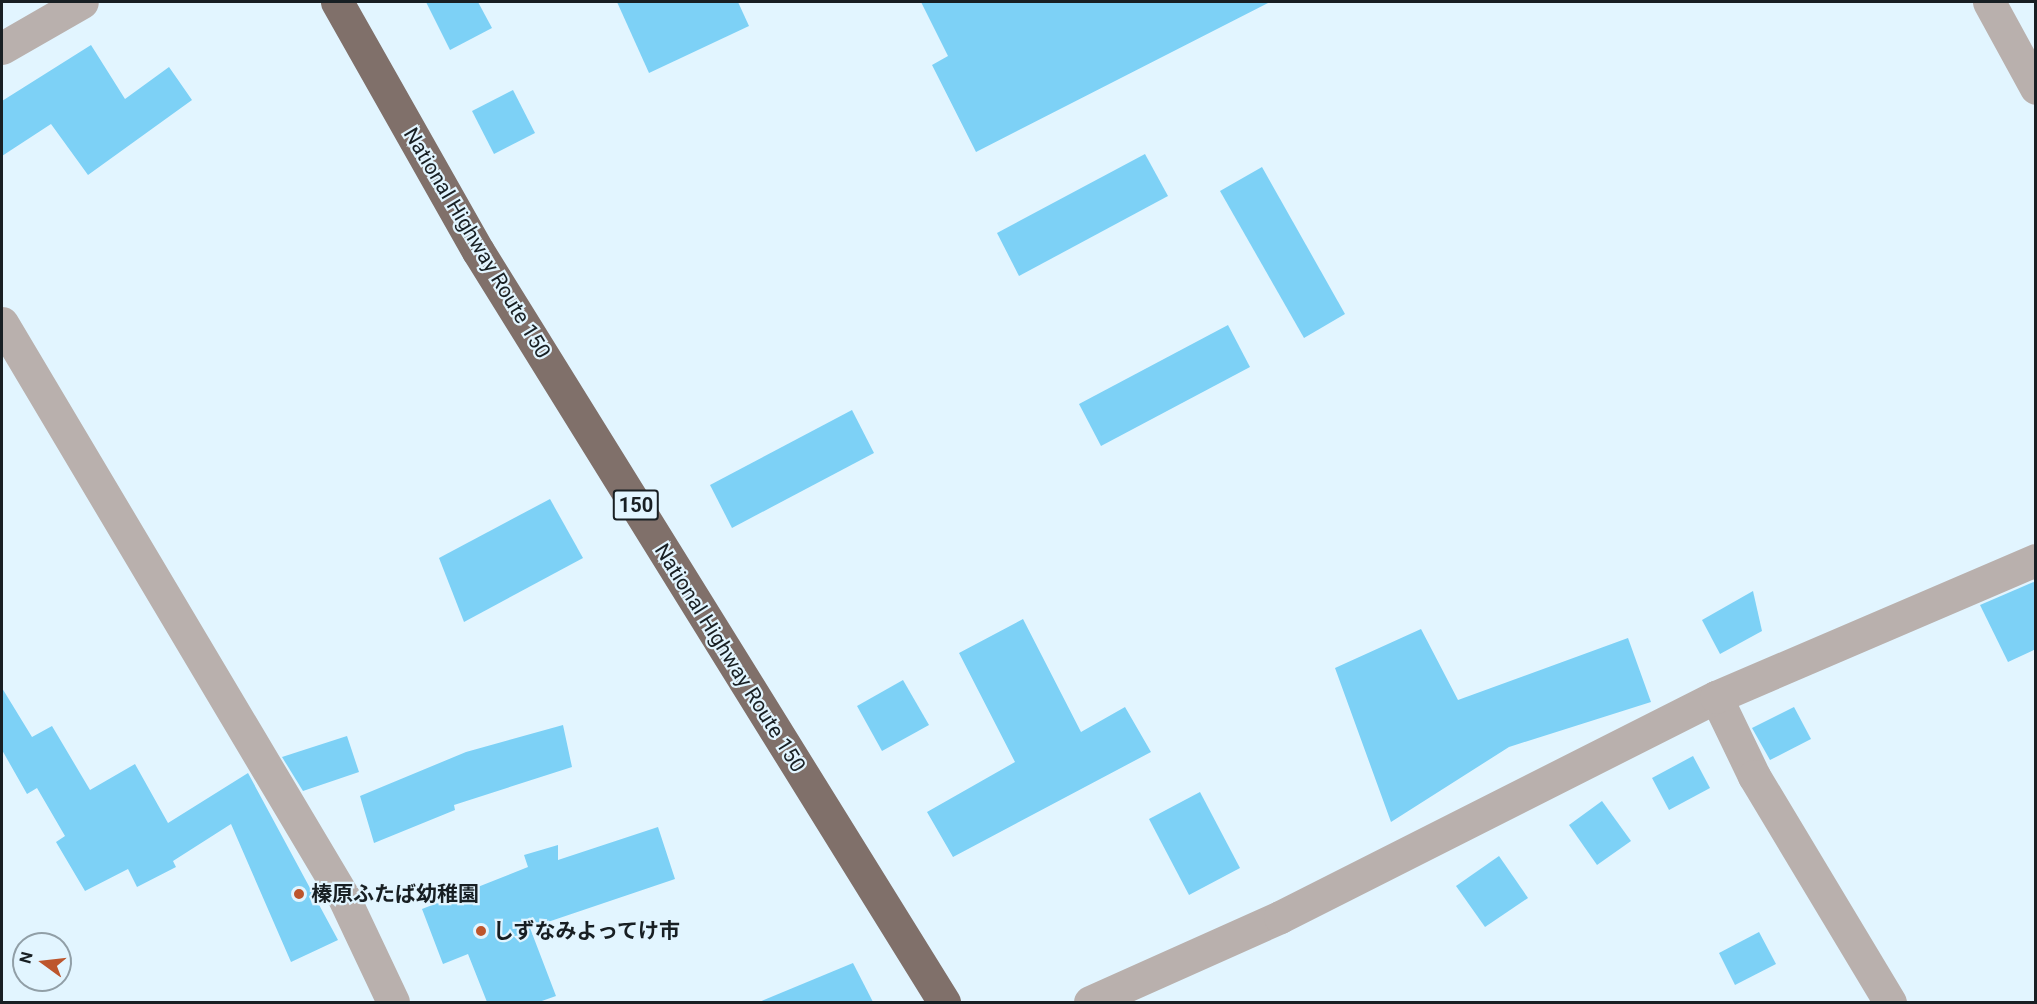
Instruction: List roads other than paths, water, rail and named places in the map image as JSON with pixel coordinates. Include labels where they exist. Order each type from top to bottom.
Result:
[{"type":"highway","name":"National Highway Route 150","points":[[337,2],[478,251],[944,1002]]},
{"type":"street","points":[[2,48],[82,2]]},
{"type":"street","points":[[1989,2],[2036,88]]},
{"type":"street","points":[[2,323],[343,896],[393,1002]]},
{"type":"street","points":[[1090,1002],[1280,917],[1716,698],[2036,560]]},
{"type":"street","points":[[1716,698],[1754,776],[1890,1002]]},
{"type":"place","name":"榛原ふたば幼稚園","points":[[299,894]]},
{"type":"place","name":"しずなみよってけ市","points":[[481,931]]}]
